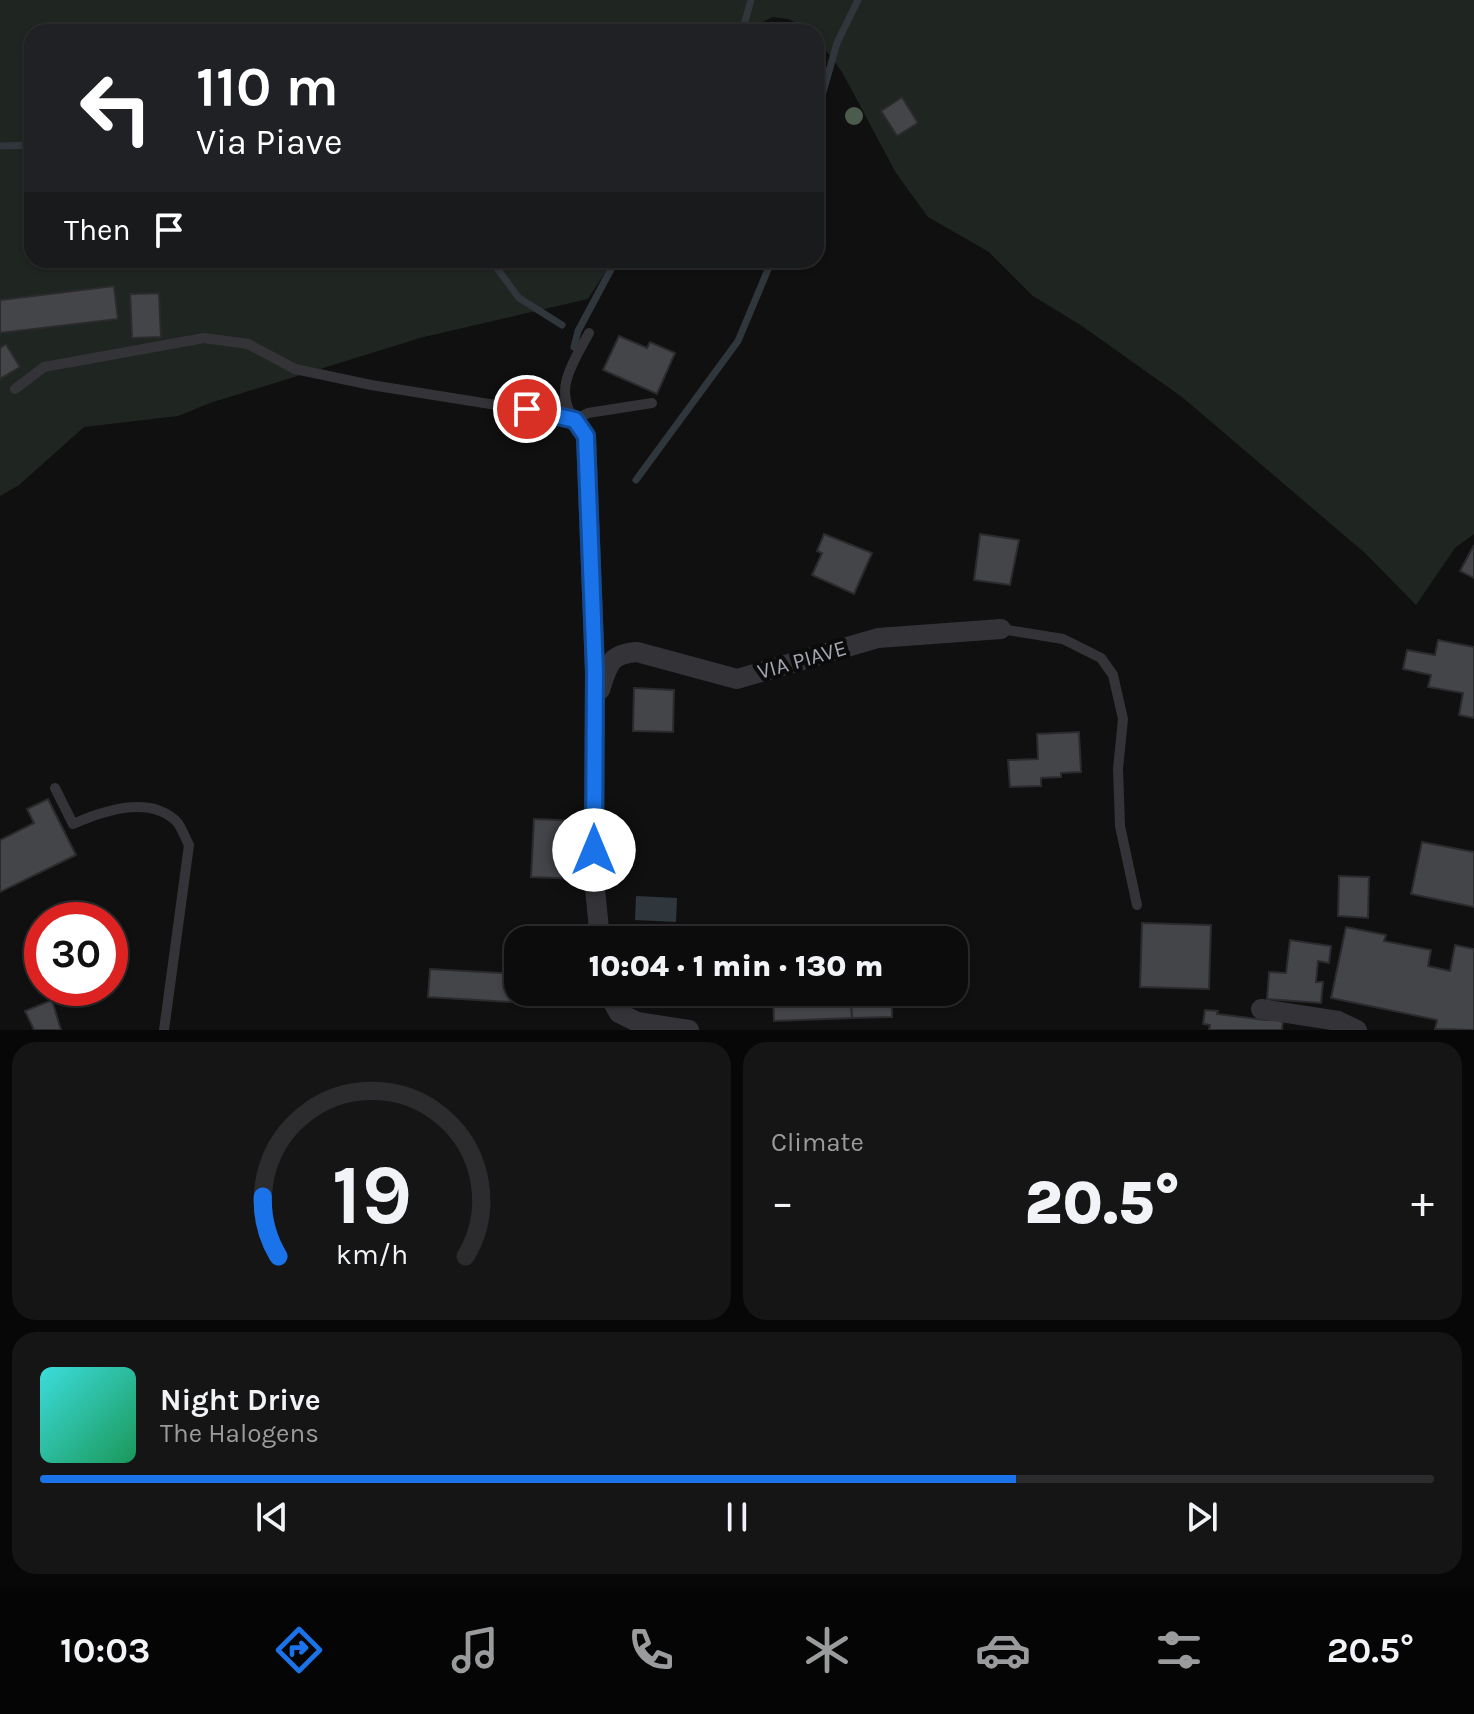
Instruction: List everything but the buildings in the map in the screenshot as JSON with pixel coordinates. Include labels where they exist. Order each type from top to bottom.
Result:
[{"type":"street","name":"VIA PIAVE","points":[[563,414],[586,436],[588,462],[594,709],[594,878],[599,926]]},
{"type":"street","name":"VIA PIAVE","points":[[594,709],[609,662],[622,653],[637,652],[737,679],[878,638],[1001,629]]},
{"type":"street","points":[[615,1006],[619,1013],[637,1022],[689,1030]]},
{"type":"street","points":[[1261,1009],[1338,1021],[1357,1030]]},
{"type":"lane","points":[[563,414],[564,380],[589,333]]},
{"type":"lane","points":[[15,389],[44,367],[204,338],[248,344],[295,369],[371,385],[563,414],[652,403]]},
{"type":"lane","points":[[1001,629],[1063,639],[1101,658],[1113,675],[1123,719],[1118,769],[1120,826],[1137,905]]},
{"type":"lane","points":[[55,788],[73,824],[98,812],[130,807],[157,810],[177,822],[189,845],[164,1030]]},
{"type":"shaded area","points":[[0,0],[1474,0],[1474,534],[1455,548],[1416,605],[1365,553],[1182,397],[1082,326],[1033,296],[989,252],[928,217],[896,173],[842,72],[824,48],[824,24],[799,24],[773,17],[758,24],[24,24],[24,268],[608,268],[588,299],[420,338],[210,403],[178,416],[84,427],[19,485],[0,496]]},
{"type":"shaded area","points":[[636,896],[677,898],[676,922],[635,920]]},
{"type":"waterway","points":[[744,24],[751,0]]},
{"type":"waterway","points":[[824,89],[837,43],[858,0]]},
{"type":"waterway","points":[[0,146],[24,145]]},
{"type":"waterway","points":[[497,268],[519,298],[562,325]]},
{"type":"waterway","points":[[574,347],[578,331],[612,268]]},
{"type":"waterway","points":[[636,480],[738,341],[769,268]]},
{"type":"route","points":[[527,409],[575,420],[586,436],[595,672],[594,850]]}]
